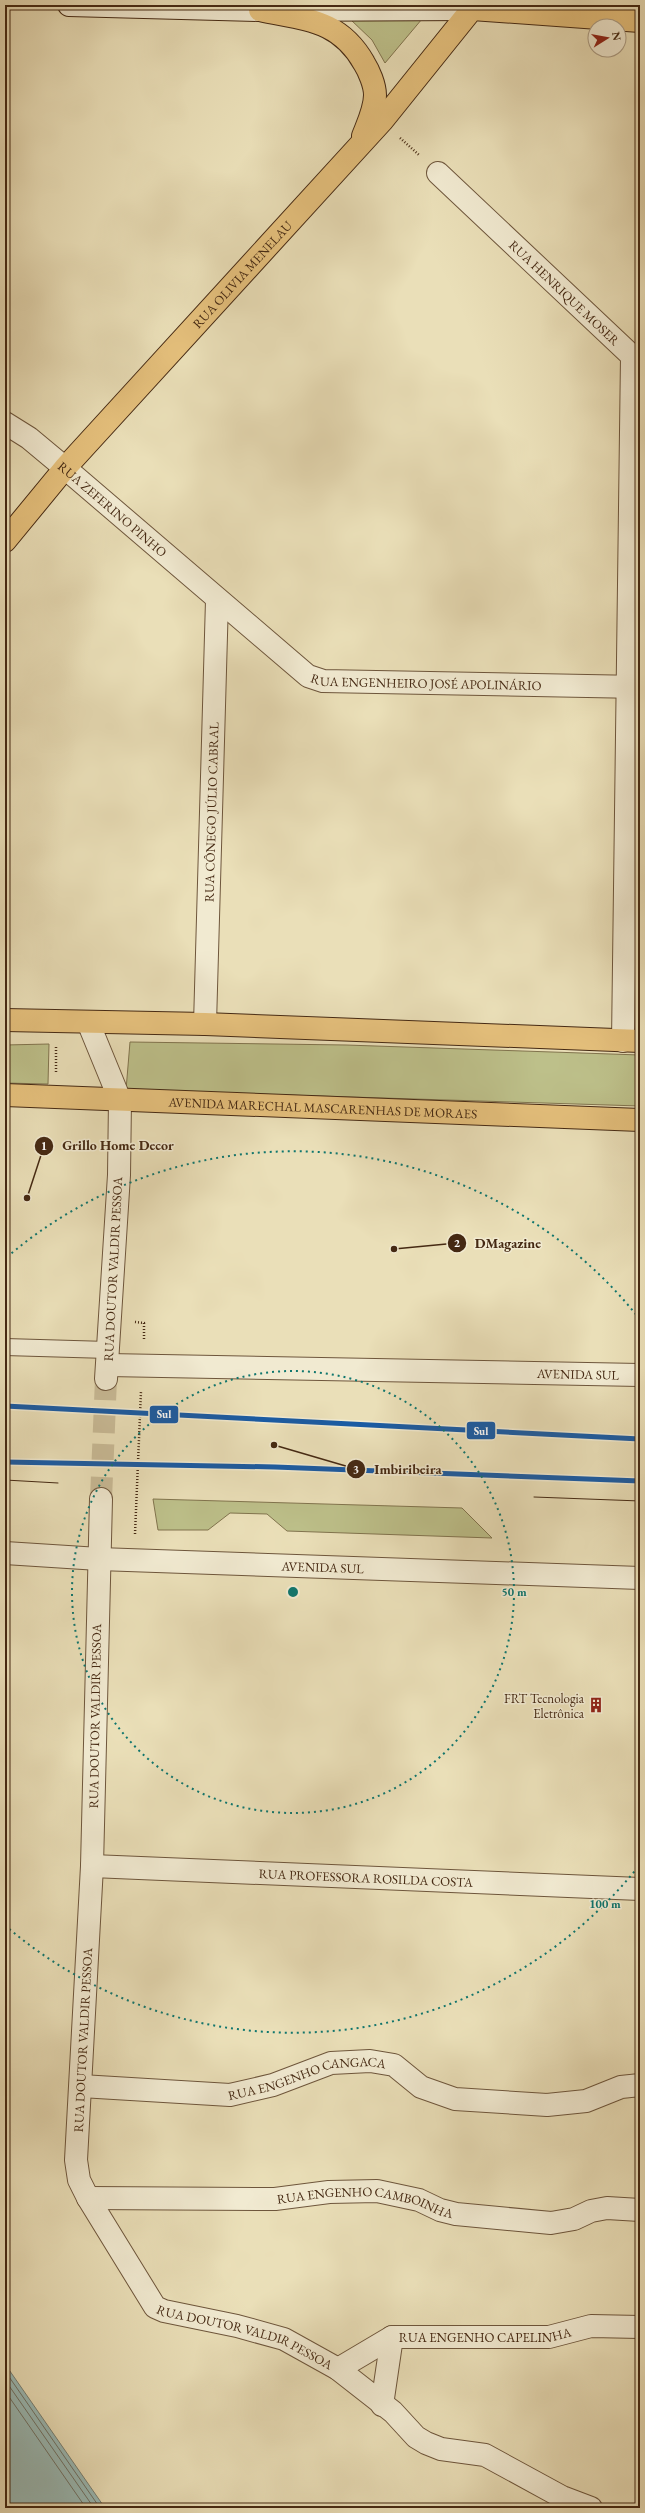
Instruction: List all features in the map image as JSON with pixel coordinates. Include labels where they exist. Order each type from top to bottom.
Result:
[{"type":"main road","points":[[474,7],[640,21]]},
{"type":"main road","name":"RUA OLIVIA MENELAU","points":[[5,541],[65,468],[382,121],[474,7]]},
{"type":"main road","points":[[260,10],[317,22],[338,32],[354,46],[368,70],[375,94],[372,111],[360,145]]},
{"type":"main road","points":[[5,1020],[205,1024],[631,1041]]},
{"type":"main road","name":"AVENIDA MARECHAL MASCARENHAS DE MORAES","points":[[5,1095],[640,1120]]},
{"type":"street","points":[[69,5],[260,10],[474,7]]},
{"type":"street","name":"RUA HENRIQUE MOSER","points":[[438,173],[636,356],[631,1041]]},
{"type":"street","name":"RUA ZEFERINO PINHO","points":[[5,423],[29,438],[65,468],[217,600]]},
{"type":"street","name":"RUA ENGENHEIRO JOSÉ APOLINÁRIO","points":[[217,600],[293,666],[308,676],[324,681],[634,687]]},
{"type":"street","name":"RUA CÔNEGO JÚLIO CABRAL","points":[[205,1024],[217,600]]},
{"type":"street","name":"RUA DOUTOR VALDIR PESSOA","points":[[88,1022],[120,1100],[119,1174],[107,1365]]},
{"type":"street","name":"AVENIDA SUL","points":[[107,1365],[640,1375]]},
{"type":"street","name":"RUA DOUTOR VALDIR PESSOA","points":[[101,1499],[92,1866],[76,2160],[79,2180],[88,2198],[155,2307],[164,2311],[237,2326],[284,2339],[338,2369],[382,2405],[393,2412],[416,2437],[426,2443],[441,2449],[485,2455],[562,2497],[591,2508]]},
{"type":"street","name":"AVENIDA SUL","points":[[5,1553],[99,1559],[640,1578]]},
{"type":"street","name":"RUA PROFESSORA ROSILDA COSTA","points":[[92,1866],[640,1889]]},
{"type":"street","name":"RUA ENGENHO CANGACA","points":[[81,2086],[230,2095],[273,2085],[331,2063],[370,2060],[394,2065],[421,2087],[455,2098],[547,2106],[586,2101],[621,2087],[640,2085]]},
{"type":"street","name":"RUA ENGENHO CAMBOINHA","points":[[88,2198],[275,2200],[329,2192],[377,2191],[419,2200],[440,2210],[456,2214],[551,2223],[574,2219],[591,2211],[607,2208],[640,2210]]},
{"type":"street","name":"RUA ENGENHO CAPELINHA","points":[[338,2369],[392,2337],[549,2337],[591,2326],[640,2327]]},
{"type":"street","points":[[382,2405],[392,2337]]},
{"type":"lane","points":[[5,1347],[107,1365]]},
{"type":"path","points":[[382,121],[438,173]]},
{"type":"path","points":[[56,1021],[56,1096]]},
{"type":"path","points":[[110,1321],[144,1323],[134,1560]]},
{"type":"green space","points":[[350,19],[422,19],[385,63],[372,40]]},
{"type":"green space","points":[[130,1042],[346,1045],[640,1055],[640,1106],[126,1090]]},
{"type":"green space","points":[[49,1044],[48,1084],[5,1083],[5,1045]]},
{"type":"green space","points":[[153,1499],[462,1508],[492,1538],[287,1531],[267,1514],[230,1513],[208,1530],[158,1530]]},
{"type":"water","points":[[5,2364],[105,2508],[5,2508]]},
{"type":"tunnel","points":[[101,1499],[106,1379]]},
{"type":"tram line","points":[[5,1480],[58,1483]]},
{"type":"tram line","points":[[534,1497],[640,1501]]},
{"type":"transit line","name":"Sul","points":[[5,1406],[640,1439]]},
{"type":"transit line","name":"Sul","points":[[5,1462],[275,1467],[640,1481]]},
{"type":"place","name":"Grillo Home Decor","points":[[27,1198]]},
{"type":"place","name":"DMagazine","points":[[394,1249]]},
{"type":"place","name":"Imbiribeira","points":[[274,1445]]},
{"type":"place","name":"FRT Tecnologia Eletrônica","points":[[596,1705]]}]
